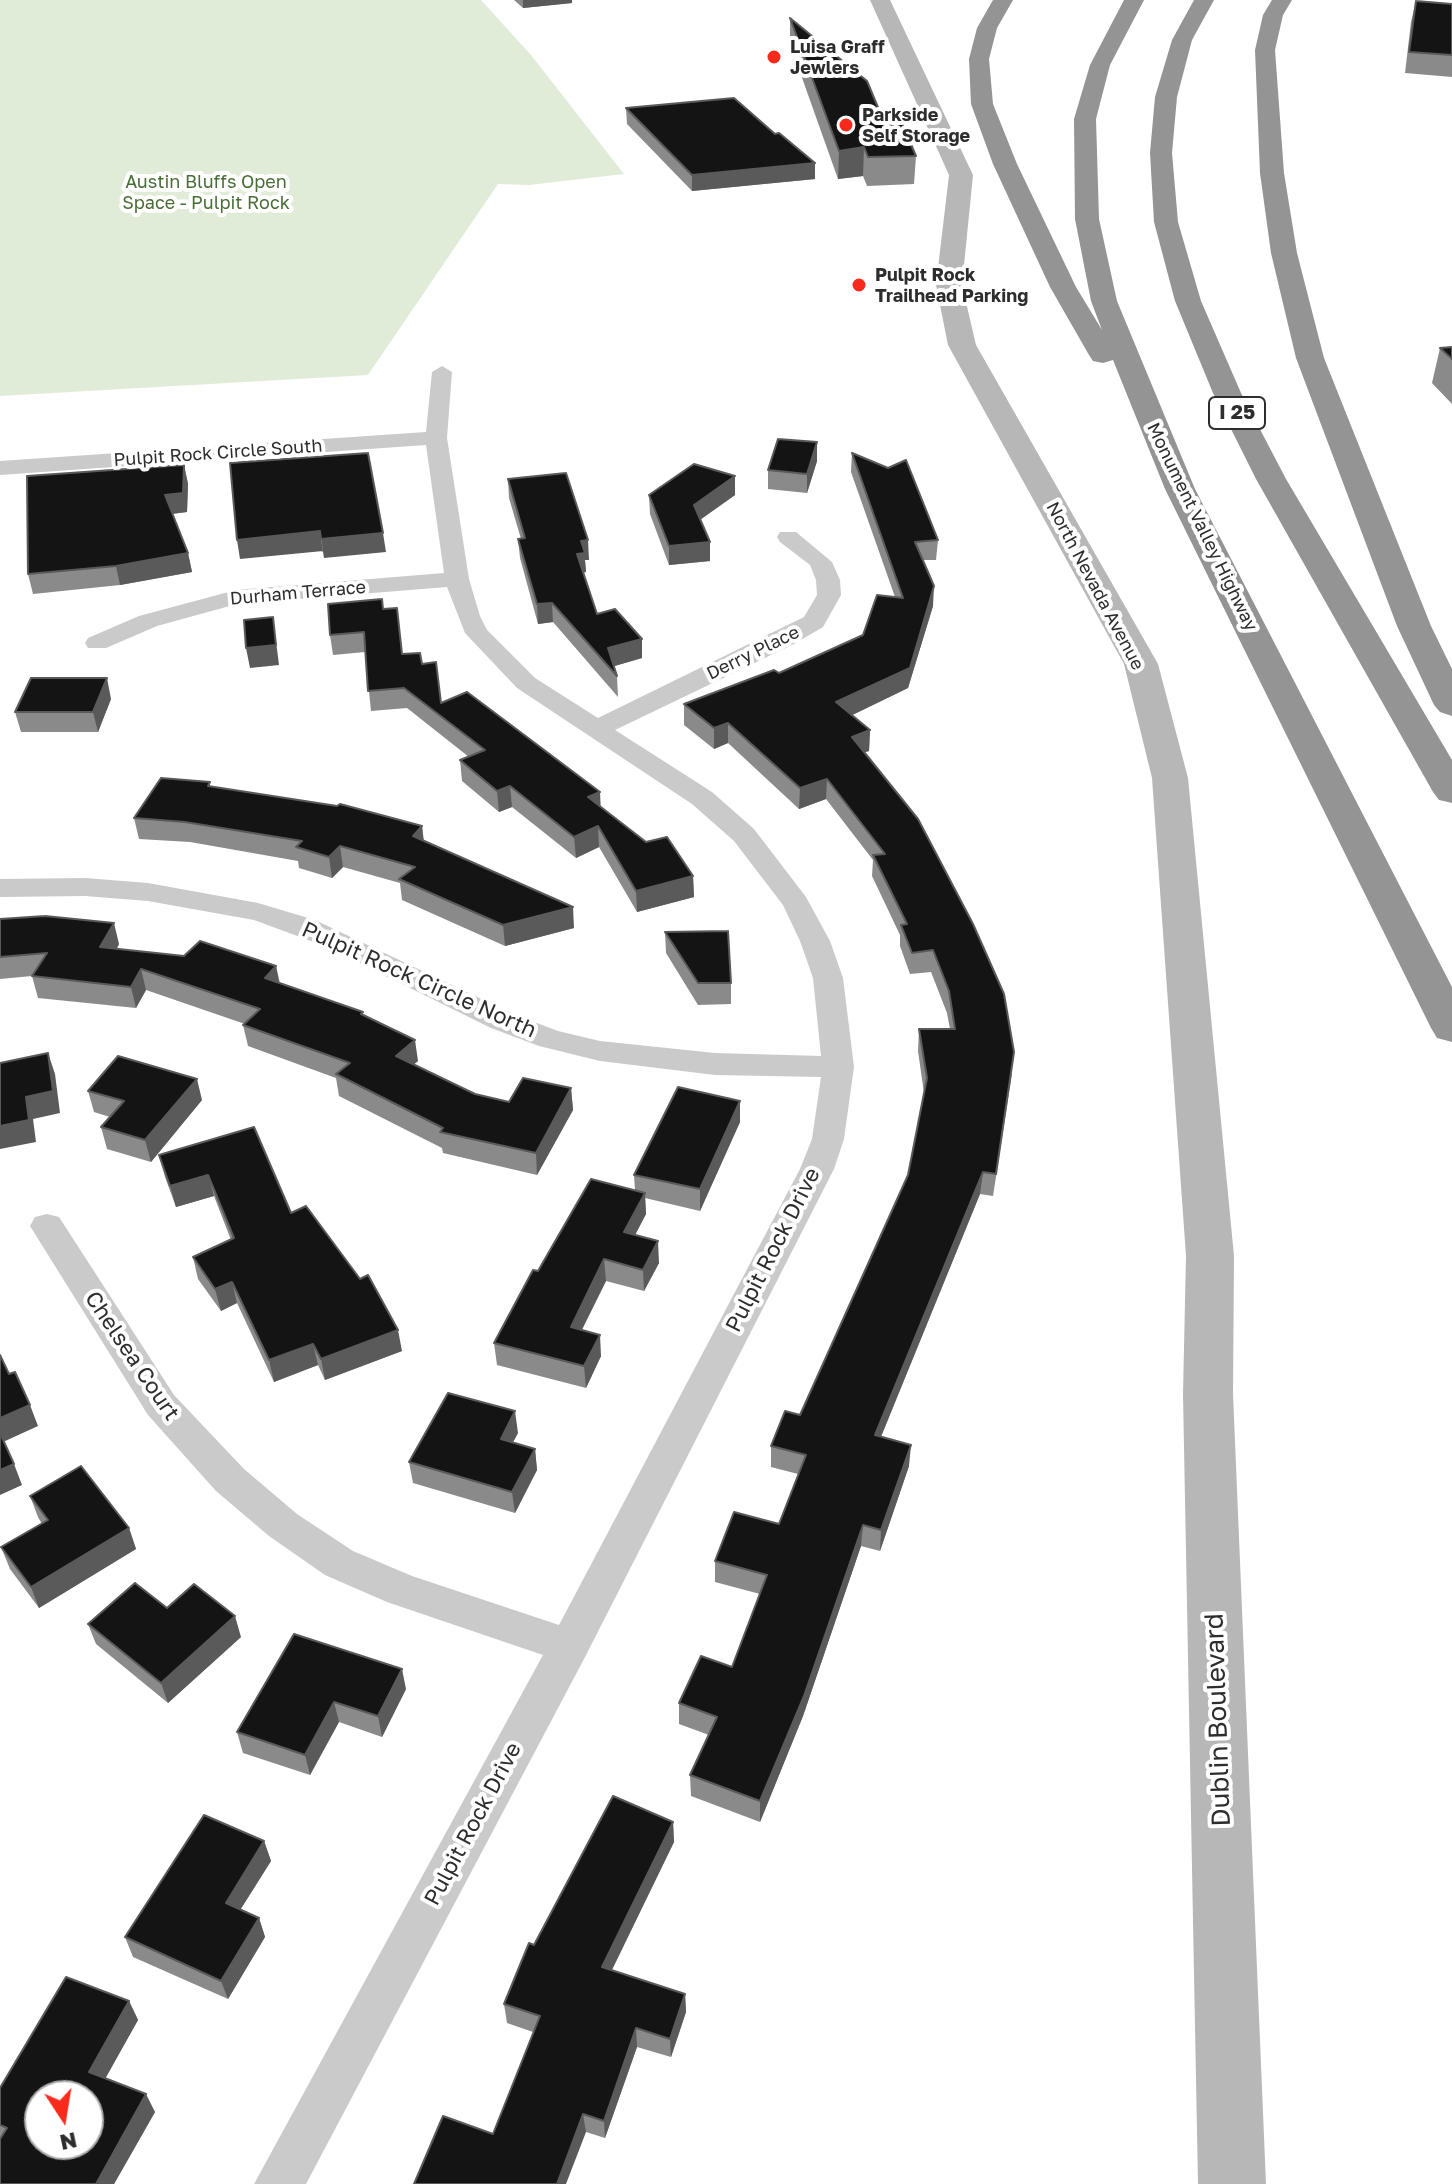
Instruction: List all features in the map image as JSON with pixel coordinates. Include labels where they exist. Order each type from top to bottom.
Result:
[{"type":"highway","points":[[1003,0],[987,28],[979,59],[982,104],[989,128],[1063,287],[1180,489]]},
{"type":"highway","name":"Monument Valley Highway","points":[[1134,0],[1100,65],[1085,119],[1087,219],[1104,301],[1180,489],[1452,1028]]},
{"type":"highway","name":"I 25","points":[[1204,0],[1182,40],[1170,82],[1161,153],[1166,222],[1188,301],[1227,393],[1271,479],[1452,792]]},
{"type":"highway","points":[[1282,0],[1273,15],[1265,50],[1272,173],[1284,253],[1310,358],[1414,626],[1452,705]]},
{"type":"main road","name":"North Nevada Avenue","points":[[880,0],[961,175],[949,285],[962,345],[1141,664],[1145,679],[1170,778],[1210,1256]]},
{"type":"main road","name":"Dublin Boulevard","points":[[1210,1256],[1208,1394],[1232,2184]]},
{"type":"street","name":"Pulpit Rock Drive","points":[[279,2184],[569,1646],[817,1169],[828,1139],[838,1067],[828,978],[815,941],[796,903],[744,835],[702,798],[526,683],[492,651],[468,616],[457,579],[436,438],[442,372]]},
{"type":"street","name":"Pulpit Rock Circle South","points":[[0,468],[436,438]]},
{"type":"street","name":"Derry Place","points":[[596,729],[785,639],[814,622],[829,595],[828,580],[820,562],[788,537]]},
{"type":"street","name":"Durham Terrace","points":[[97,643],[148,621],[236,597],[457,579]]},
{"type":"street","name":"Pulpit Rock Circle North","points":[[0,888],[85,887],[148,892],[258,912],[305,926],[337,940],[502,1021],[550,1039],[600,1051],[715,1064],[838,1067]]},
{"type":"street","name":"Chelsea Court","points":[[47,1226],[161,1405],[230,1480],[283,1525],[339,1563],[401,1590],[569,1646]]},
{"type":"green space","name":"Austin Bluffs Open Space - Pulpit Rock","points":[[0,0],[481,0],[531,55],[624,174],[529,185],[498,184],[368,375],[0,396]]},
{"type":"building","points":[[1416,1],[1452,4],[1452,55],[1409,52]]},
{"type":"building","points":[[790,18],[867,81],[882,117],[899,116],[916,156],[868,157],[864,147],[839,151]]},
{"type":"building","points":[[734,98],[775,134],[779,133],[815,163],[692,175],[626,108]]},
{"type":"building","points":[[1452,347],[1452,359],[1440,348]]},
{"type":"building","points":[[778,439],[817,442],[807,474],[768,470]]},
{"type":"building","points":[[368,453],[383,533],[321,539],[320,531],[237,540],[230,463]]},
{"type":"building","points":[[852,453],[888,468],[906,460],[938,540],[915,542],[934,586],[910,668],[836,702],[870,730],[852,737],[918,819],[973,924],[1004,994],[1014,1052],[996,1174],[983,1172],[875,1435],[911,1445],[881,1530],[863,1525],[804,1696],[760,1801],[690,1775],[717,1717],[679,1703],[701,1656],[732,1667],[767,1575],[715,1561],[734,1512],[779,1524],[806,1455],[771,1446],[785,1411],[800,1415],[908,1175],[927,1078],[919,1029],[955,1029],[949,991],[933,950],[912,953],[901,925],[907,924],[873,855],[885,854],[827,779],[800,788],[728,723],[714,728],[684,704],[774,670],[779,673],[863,635],[877,595],[903,598]]},
{"type":"building","points":[[694,464],[735,476],[694,505],[710,542],[669,546],[649,495]]},
{"type":"building","points":[[184,465],[183,493],[165,495],[188,553],[116,566],[28,574],[27,476]]},
{"type":"building","points":[[566,473],[588,540],[581,541],[585,553],[577,554],[597,614],[615,609],[642,639],[608,648],[617,676],[552,603],[537,604],[518,539],[525,538],[508,479]]},
{"type":"building","points":[[382,599],[383,609],[397,608],[402,654],[420,653],[422,664],[436,662],[441,703],[467,692],[600,792],[588,797],[646,842],[667,837],[693,876],[636,891],[598,826],[574,837],[510,786],[497,791],[460,760],[485,750],[404,688],[368,691],[364,632],[330,635],[328,604]]},
{"type":"building","points":[[273,617],[276,645],[246,648],[244,620]]},
{"type":"building","points":[[31,678],[107,678],[93,712],[15,712]]},
{"type":"building","points":[[161,778],[210,782],[208,786],[340,804],[422,826],[413,836],[573,907],[503,925],[399,879],[415,867],[340,846],[329,857],[296,847],[302,841],[185,822],[134,818]]},
{"type":"building","points":[[45,916],[114,923],[100,947],[184,956],[200,941],[276,966],[265,978],[363,1012],[361,1014],[415,1040],[396,1056],[475,1094],[509,1102],[523,1078],[571,1088],[536,1153],[440,1132],[443,1128],[336,1074],[350,1063],[243,1025],[260,1009],[141,969],[131,987],[32,976],[47,953],[0,957],[0,919]]},
{"type":"building","points":[[728,931],[731,983],[698,983],[665,932]]},
{"type":"building","points":[[48,1053],[53,1091],[26,1097],[29,1120],[0,1126],[0,1063]]},
{"type":"building","points":[[118,1056],[197,1079],[145,1140],[101,1127],[124,1101],[88,1091]]},
{"type":"building","points":[[678,1087],[740,1101],[700,1189],[634,1175]]},
{"type":"building","points":[[254,1127],[291,1213],[306,1206],[360,1279],[368,1275],[398,1330],[321,1359],[313,1344],[269,1360],[232,1282],[215,1289],[193,1257],[234,1238],[208,1175],[170,1186],[159,1155]]},
{"type":"building","points":[[591,1179],[645,1193],[624,1232],[658,1241],[643,1270],[604,1259],[571,1327],[600,1335],[584,1366],[494,1343],[533,1270],[538,1271]]},
{"type":"building","points":[[0,1355],[9,1374],[15,1372],[30,1405],[0,1418]]},
{"type":"building","points":[[448,1393],[515,1411],[501,1439],[535,1449],[512,1492],[409,1462]]},
{"type":"building","points":[[0,1433],[14,1464],[0,1470]]},
{"type":"building","points":[[81,1466],[129,1528],[31,1587],[1,1547],[48,1520],[30,1496]]},
{"type":"building","points":[[135,1583],[167,1608],[194,1584],[235,1616],[161,1683],[88,1624]]},
{"type":"building","points":[[294,1634],[402,1669],[378,1716],[334,1702],[305,1755],[237,1732]]},
{"type":"building","points":[[613,1796],[673,1822],[602,1967],[685,1994],[670,2039],[636,2028],[604,2121],[583,2114],[557,2184],[414,2184],[443,2116],[493,2134],[540,2016],[504,2004],[529,1943],[534,1945]]},
{"type":"building","points":[[204,1815],[264,1841],[226,1903],[259,1918],[221,1981],[125,1937]]},
{"type":"building","points":[[66,1977],[129,2001],[89,2072],[146,2094],[96,2184],[0,2184],[0,2139],[7,2128],[0,2125],[0,2088]]},
{"type":"place","name":"Luisa Graff Jewlers","points":[[774,57]]},
{"type":"place","name":"Parkside Self Storage","points":[[846,125]]},
{"type":"place","name":"Pulpit Rock Trailhead Parking","points":[[859,285]]}]
